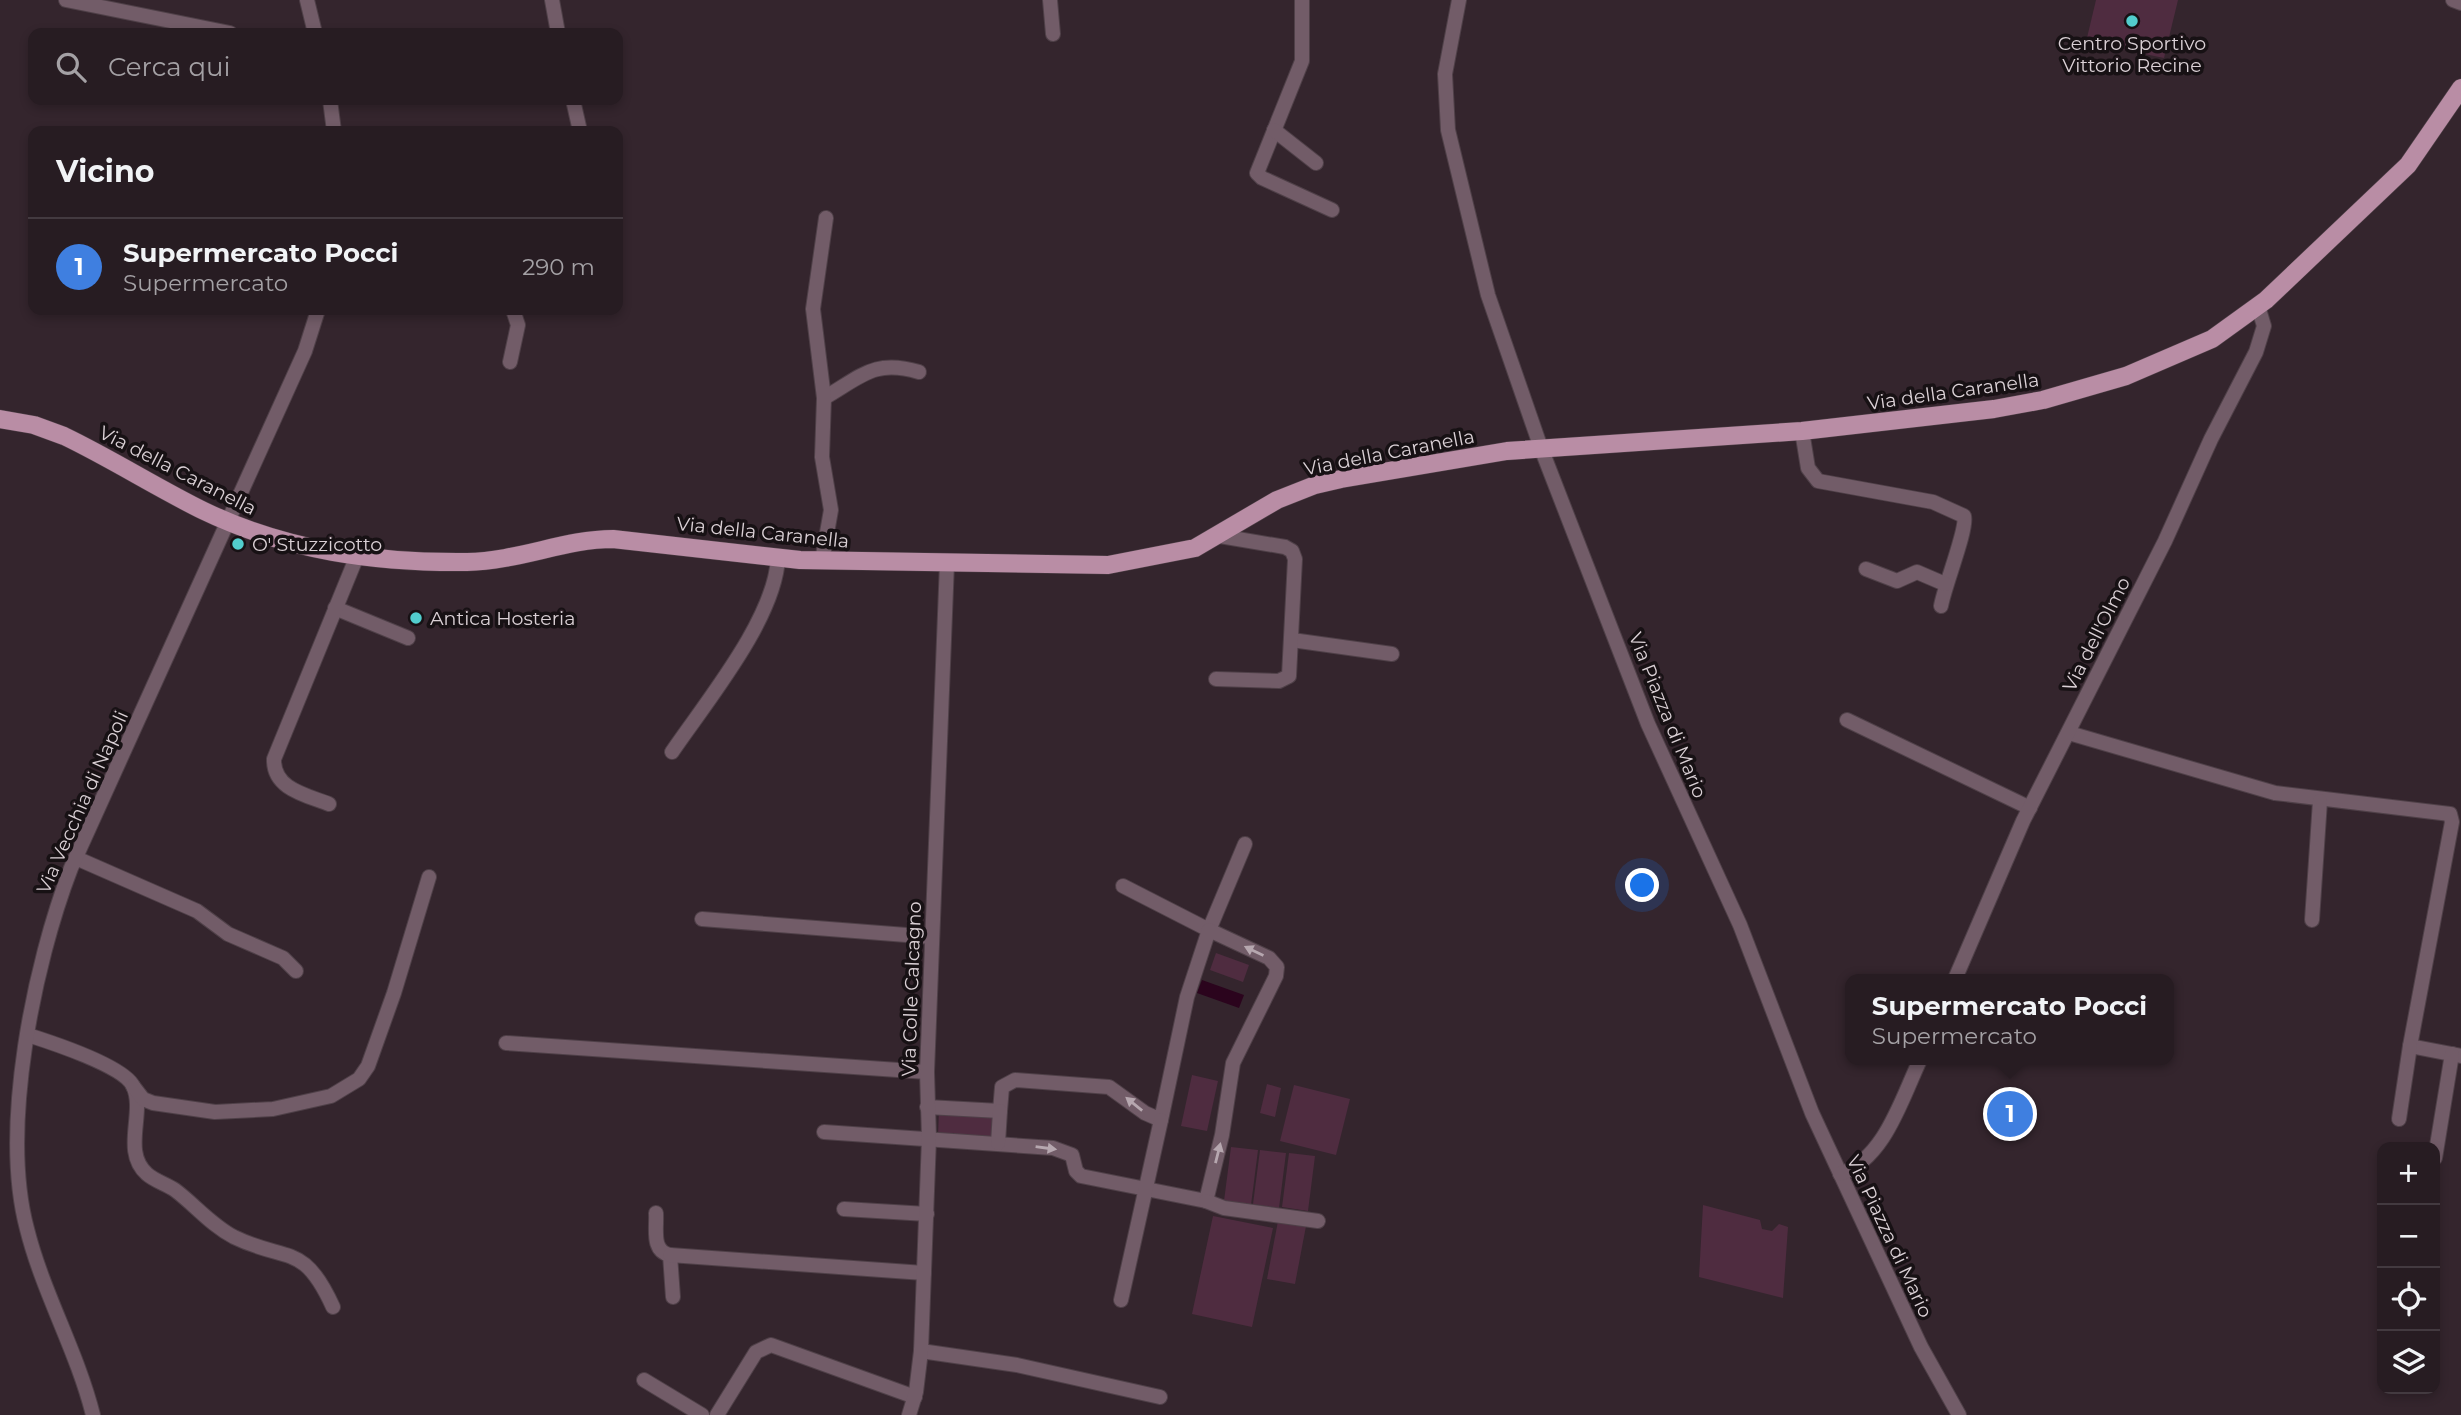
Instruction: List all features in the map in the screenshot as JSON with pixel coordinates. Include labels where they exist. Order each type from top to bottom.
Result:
[{"type":"main road","name":"Via della Caranella","points":[[0,419],[34,425],[64,436],[229,522],[295,545],[357,556],[447,561],[495,560],[607,539],[661,542],[778,558],[822,561],[1119,564],[1183,552],[1220,536],[1262,508],[1315,485],[1490,454],[1541,448],[1802,431],[1994,409],[2073,393],[2137,372],[2224,332],[2258,306],[2404,169],[2461,88]]},
{"type":"street","points":[[66,0],[205,28]]},
{"type":"street","points":[[307,0],[314,28]]},
{"type":"street","points":[[552,0],[557,28]]},
{"type":"street","points":[[1050,0],[1053,34]]},
{"type":"street","points":[[1302,0],[1303,61],[1258,175],[1332,209]]},
{"type":"street","name":"Via Piazza di Mario","points":[[1458,0],[1445,74],[1448,130],[1488,295],[1541,448],[1648,724],[1736,916],[1807,1102],[1926,1357],[1959,1415]]},
{"type":"street","points":[[2454,0],[2461,3]]},
{"type":"street","points":[[331,105],[333,126]]},
{"type":"street","points":[[574,105],[579,126]]},
{"type":"street","points":[[1275,130],[1316,163]]},
{"type":"street","points":[[822,561],[831,517],[821,451],[824,398],[813,309],[826,218]]},
{"type":"street","name":"Via dell'Olmo","points":[[1957,974],[2030,808],[2256,352],[2264,323],[2258,306]]},
{"type":"street","name":"Via Vecchia di Napoli","points":[[93,1415],[27,1232],[18,1188],[19,1100],[28,1035],[54,920],[75,858],[306,351],[317,315]]},
{"type":"street","points":[[510,362],[518,325],[515,315]]},
{"type":"street","points":[[824,398],[880,367],[896,366],[919,372]]},
{"type":"street","points":[[1802,431],[1808,468],[1818,481],[1933,502],[1962,514],[1966,524],[1945,583],[1941,606]]},
{"type":"street","points":[[1216,679],[1287,679],[1292,640],[1294,554],[1286,547],[1220,536]]},
{"type":"street","points":[[329,804],[284,784],[277,776],[274,762],[357,556]]},
{"type":"street","points":[[672,752],[758,621],[769,595],[778,558]]},
{"type":"street","name":"Via Colle Calcagno","points":[[909,1415],[915,1397],[921,1351],[929,1138],[927,1072],[947,563]]},
{"type":"street","points":[[1866,569],[1897,581],[1917,572],[1945,583]]},
{"type":"street","points":[[335,608],[408,638]]},
{"type":"street","points":[[1292,640],[1392,654]]},
{"type":"street","points":[[1847,720],[2030,808]]},
{"type":"street","points":[[2069,733],[2255,788],[2320,801],[2443,811],[2451,816],[2399,1119]]},
{"type":"street","points":[[2312,920],[2320,801]]},
{"type":"street","points":[[1121,1300],[1184,1009],[1209,930],[1245,844]]},
{"type":"street","points":[[75,858],[197,911],[228,934],[283,958],[296,971]]},
{"type":"street","points":[[28,1035],[80,1053],[133,1086],[143,1099],[153,1103],[232,1112],[306,1103],[331,1096],[353,1083],[369,1064],[394,993],[429,877]]},
{"type":"street","points":[[1123,886],[1272,960],[1278,971],[1233,1063],[1225,1123],[1206,1201]]},
{"type":"street","points":[[702,919],[932,937]]},
{"type":"street","points":[[506,1043],[927,1072]]},
{"type":"street","points":[[2410,1046],[2457,1055],[2438,1142]]},
{"type":"street","points":[[1840,1174],[1858,1166],[1877,1146],[1918,1065]]},
{"type":"street","points":[[998,1143],[1002,1087],[1015,1080],[1109,1087],[1145,1113],[1161,1119]]},
{"type":"street","points":[[133,1086],[136,1147],[143,1170],[174,1190],[228,1233],[288,1255],[306,1265],[320,1280],[333,1307]]},
{"type":"street","points":[[928,1107],[1000,1111]]},
{"type":"street","points":[[824,1132],[998,1143],[1061,1150],[1074,1157],[1076,1171],[1081,1176],[1206,1201],[1224,1208],[1318,1221]]},
{"type":"street","points":[[844,1209],[926,1214]]},
{"type":"street","points":[[656,1213],[658,1248],[670,1255],[924,1273]]},
{"type":"street","points":[[670,1255],[673,1297]]},
{"type":"street","points":[[717,1415],[756,1352],[771,1345],[915,1397]]},
{"type":"street","points":[[921,1351],[1002,1362],[1160,1397]]},
{"type":"street","points":[[644,1380],[702,1415]]},
{"type":"shaded area","name":"Centro Sportivo Vittorio Recine","points":[[2096,0],[2178,0],[2164,58],[2086,42]]},
{"type":"shaded area","points":[[1216,953],[1249,965],[1243,982],[1210,970]]},
{"type":"shaded area","points":[[1202,980],[1244,995],[1239,1008],[1197,993]]},
{"type":"shaded area","points":[[1192,1075],[1218,1081],[1207,1131],[1181,1126]]},
{"type":"shaded area","points":[[1267,1084],[1281,1088],[1275,1117],[1260,1113]]},
{"type":"shaded area","points":[[1294,1085],[1350,1099],[1336,1155],[1280,1141]]},
{"type":"shaded area","points":[[939,1110],[997,1114],[996,1140],[938,1136]]},
{"type":"shaded area","points":[[1231,1147],[1258,1150],[1251,1205],[1224,1201]]},
{"type":"shaded area","points":[[1260,1150],[1286,1153],[1279,1208],[1253,1204]]},
{"type":"shaded area","points":[[1289,1153],[1315,1156],[1308,1211],[1282,1207]]},
{"type":"shaded area","points":[[1703,1205],[1760,1220],[1762,1229],[1772,1231],[1779,1224],[1788,1227],[1783,1298],[1699,1277]]},
{"type":"shaded area","points":[[1213,1216],[1273,1228],[1252,1327],[1192,1314]]},
{"type":"shaded area","points":[[1278,1221],[1306,1226],[1295,1284],[1267,1279]]},
{"type":"place","name":"Centro Sportivo Vittorio Recine","points":[[2132,21]]},
{"type":"place","name":"O' Stuzzicotto","points":[[238,544]]},
{"type":"place","name":"Antica Hosteria","points":[[416,618]]},
{"type":"place","name":"Supermercato Pocci","points":[[2010,1114]]}]
